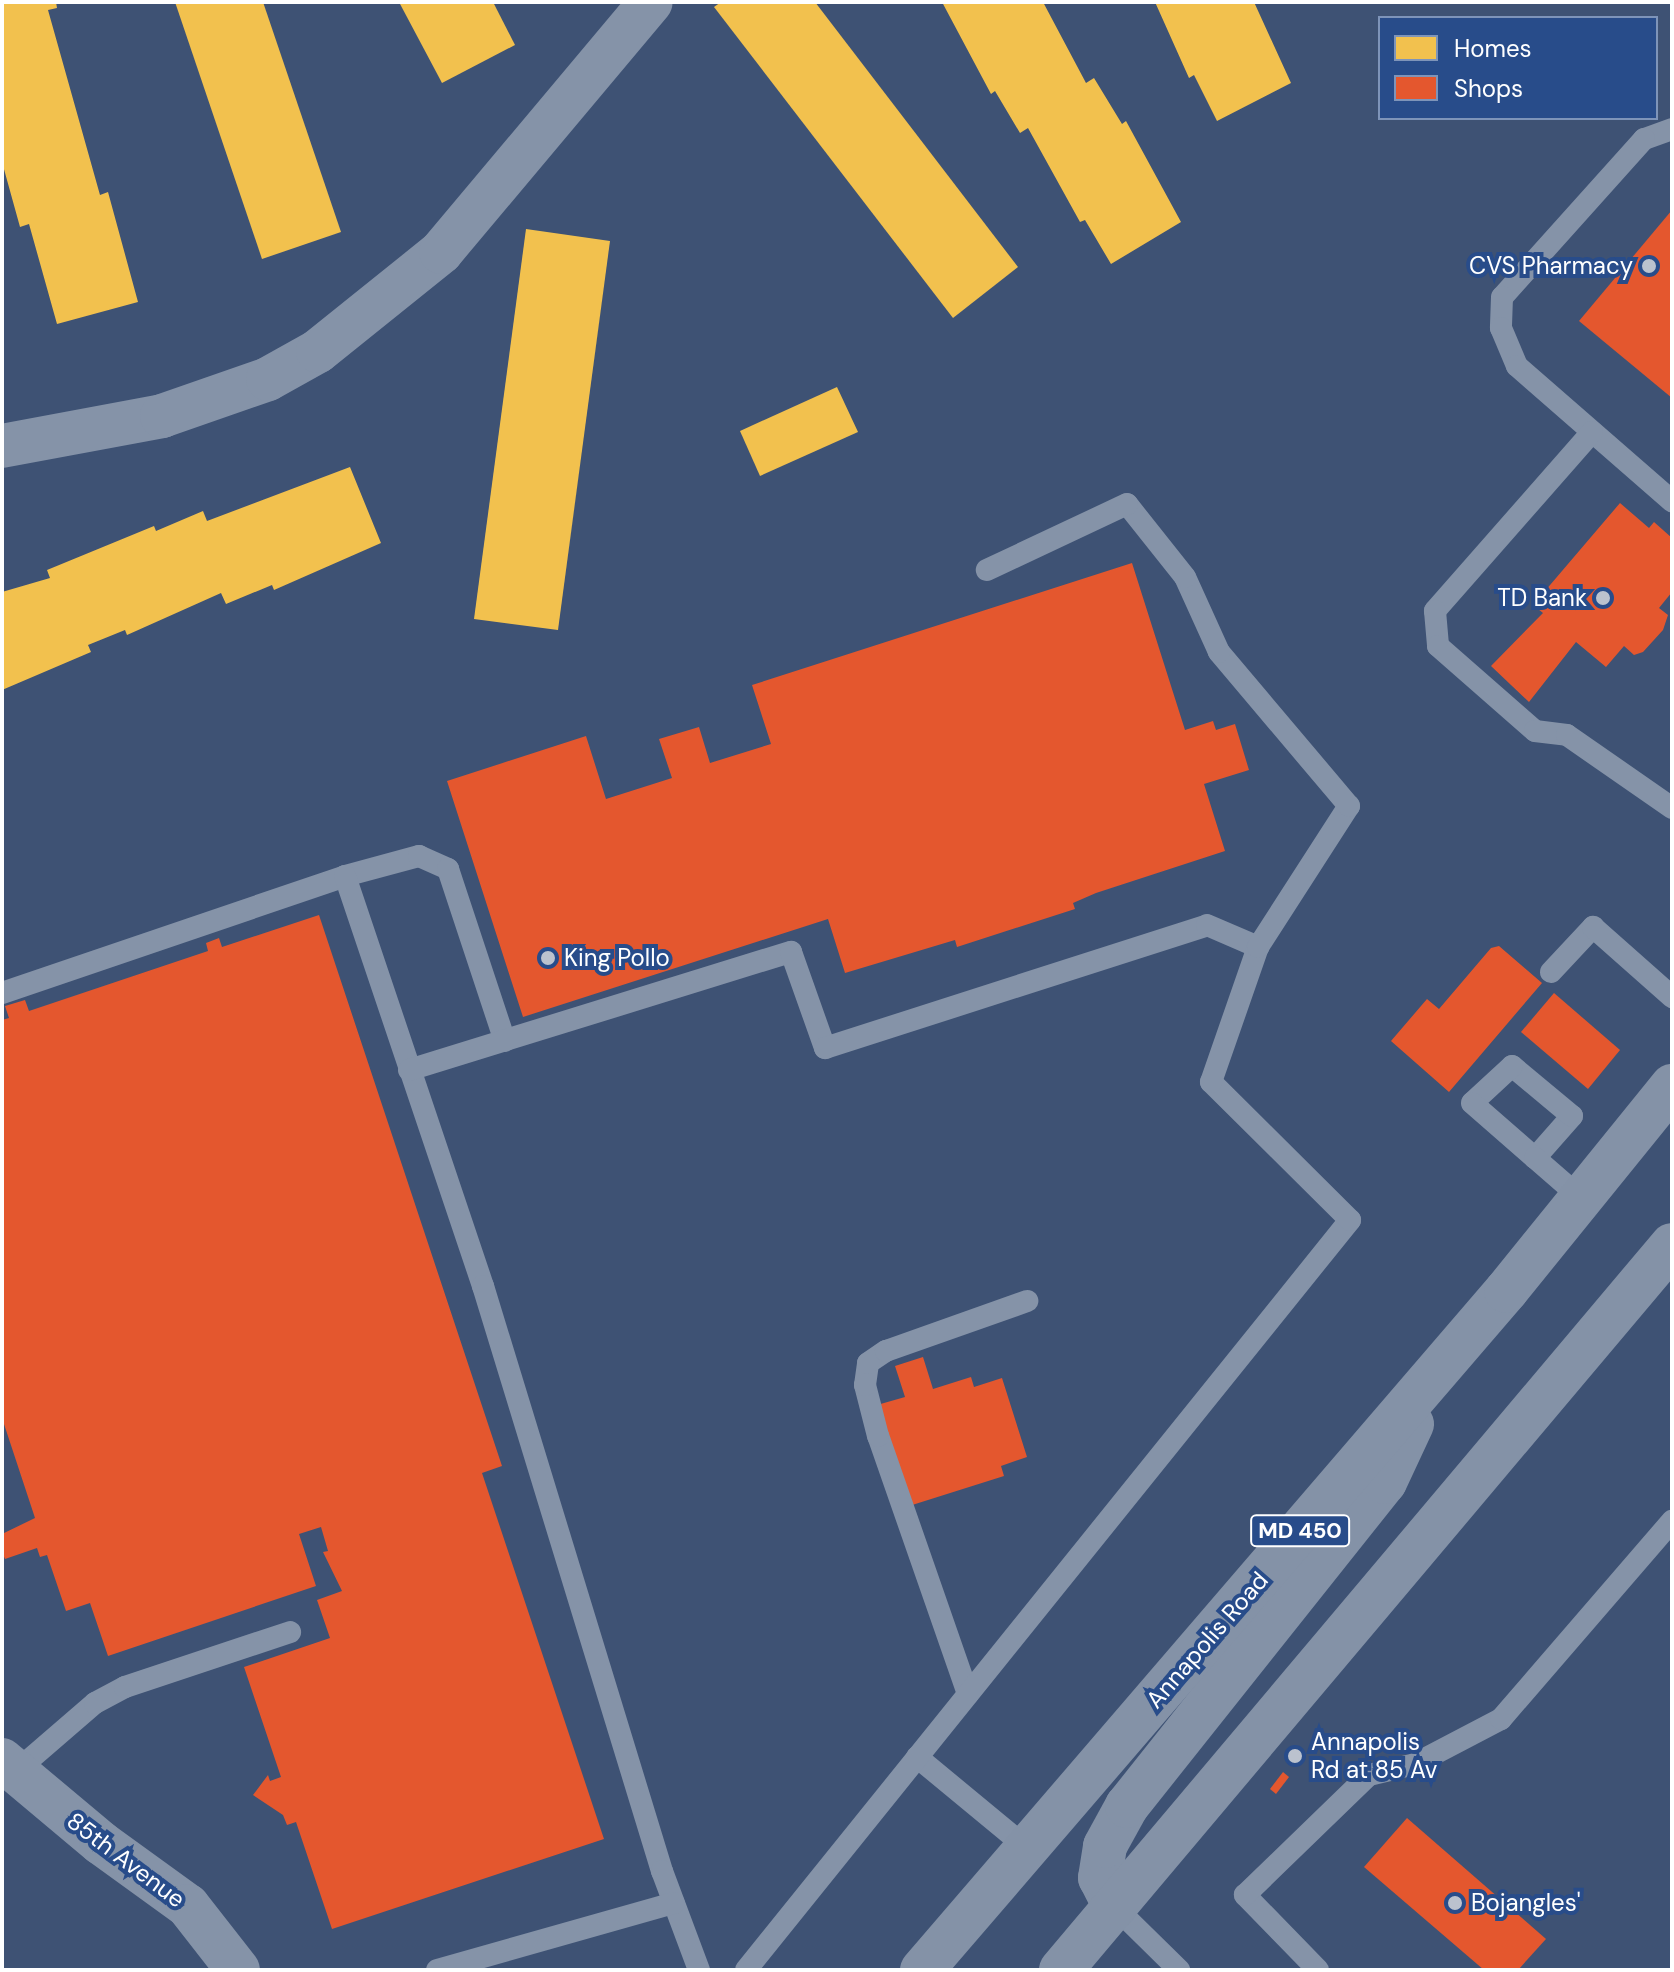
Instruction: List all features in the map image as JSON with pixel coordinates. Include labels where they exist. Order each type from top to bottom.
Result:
[{"type":"main road","name":"Annapolis Road","points":[[922,1970],[1437,1371],[1672,1086]]},
{"type":"main road","points":[[1061,1970],[1668,1258]]},
{"type":"main road","points":[[1115,1907],[1100,1878],[1105,1846],[1127,1806],[1385,1482],[1437,1371]]},
{"type":"street","points":[[2,446],[162,416],[268,379],[318,351],[441,252],[651,2]]},
{"type":"street","name":"85th Avenue","points":[[9,1766],[188,1906],[238,1970]]},
{"type":"lane","points":[[1672,129],[1644,139],[1502,297],[1501,328],[1517,366],[1672,501]]},
{"type":"lane","points":[[1592,432],[1435,611],[1438,646],[1535,731],[1567,735],[1672,808]]},
{"type":"lane","points":[[746,1970],[1350,1220],[1211,1082],[1258,947],[1349,806],[1219,652],[1185,577],[1127,504],[987,570]]},
{"type":"lane","points":[[2,993],[345,876],[419,856],[448,869],[505,1041]]},
{"type":"lane","points":[[345,876],[483,1286],[674,1903],[699,1970]]},
{"type":"lane","points":[[409,1070],[791,952],[825,1048],[1207,925],[1258,947]]},
{"type":"lane","points":[[1551,972],[1593,927],[1672,997]]},
{"type":"lane","points":[[1535,1158],[1581,1198]]},
{"type":"lane","points":[[968,1694],[878,1436],[865,1385],[868,1363],[886,1351],[1027,1301]]},
{"type":"lane","points":[[1318,1970],[1245,1895],[1369,1775],[1415,1764],[1501,1719],[1672,1521]]},
{"type":"lane","points":[[9,1766],[95,1703],[125,1687],[290,1632]]},
{"type":"lane","points":[[917,1757],[1027,1848]]},
{"type":"lane","points":[[437,1970],[674,1903]]},
{"type":"lane","points":[[1115,1907],[1179,1970]]},
{"type":"building: Homes","points":[[2,2],[56,2],[57,8],[48,10],[100,195],[108,192],[138,302],[57,324],[29,224],[20,227],[2,162]]},
{"type":"building: Homes","points":[[175,2],[263,2],[341,232],[262,259]]},
{"type":"building: Homes","points":[[399,2],[493,2],[515,45],[442,83]]},
{"type":"building: Homes","points":[[721,2],[815,2],[1018,267],[953,318],[714,7]]},
{"type":"building: Homes","points":[[942,2],[1043,2],[1086,83],[1094,78],[1122,124],[1126,121],[1181,222],[1111,264],[1085,220],[1080,222],[1028,128],[1020,133],[995,91],[991,94]]},
{"type":"building: Homes","points":[[1155,2],[1254,2],[1291,83],[1217,121],[1194,75],[1189,78]]},
{"type":"building: Homes","points":[[526,229],[610,241],[558,630],[474,619]]},
{"type":"building: Homes","points":[[837,387],[858,432],[760,476],[740,431]]},
{"type":"building: Homes","points":[[350,467],[381,543],[274,590],[272,585],[226,604],[221,593],[127,635],[125,630],[88,645],[91,652],[2,690],[2,592],[50,578],[47,570],[154,526],[156,531],[203,511],[207,521]]},
{"type":"building: Shops","name":"CVS Pharmacy","points":[[1672,210],[1672,398],[1579,321]]},
{"type":"building: Shops","name":"TD Bank","points":[[1620,503],[1649,528],[1654,522],[1672,538],[1672,592],[1659,608],[1668,615],[1663,630],[1643,652],[1634,655],[1624,646],[1606,667],[1576,642],[1529,702],[1491,666],[1543,613],[1533,605]]},
{"type":"building: Shops","points":[[1132,563],[1185,730],[1213,721],[1216,730],[1235,724],[1249,770],[1204,784],[1225,851],[1096,893],[1073,903],[1075,909],[957,947],[955,940],[845,973],[828,919],[523,1017],[447,781],[586,736],[606,799],[672,778],[659,739],[699,727],[710,763],[771,744],[752,685]]},
{"type":"building: Shops","points":[[319,915],[502,1466],[482,1473],[604,1839],[332,1929],[296,1822],[287,1825],[283,1815],[253,1795],[268,1775],[270,1781],[281,1777],[244,1667],[330,1638],[317,1600],[342,1591],[323,1552],[328,1551],[321,1527],[299,1534],[316,1586],[108,1656],[90,1603],[66,1611],[47,1555],[40,1557],[37,1548],[5,1559],[2,1552],[2,1534],[35,1518],[2,1418],[2,1020],[9,1018],[5,1006],[25,1000],[29,1011],[208,951],[206,943],[219,938],[222,947]]},
{"type":"building: Shops","points":[[1499,946],[1542,983],[1449,1092],[1391,1041],[1427,999],[1439,1009],[1491,948]]},
{"type":"building: Shops","points":[[1554,993],[1620,1050],[1588,1089],[1521,1032]]},
{"type":"building: Shops","points":[[923,1357],[933,1389],[971,1377],[974,1387],[1002,1378],[1027,1457],[1001,1466],[1004,1476],[909,1506],[877,1405],[905,1397],[895,1366]]},
{"type":"building: Shops","points":[[1283,1772],[1289,1777],[1276,1794],[1270,1789]]},
{"type":"building: Shops","name":"Bojangles'","points":[[1407,1818],[1546,1939],[1518,1970],[1484,1970],[1364,1867]]},
{"type":"place","name":"CVS Pharmacy","points":[[1649,266]]},
{"type":"place","name":"TD Bank","points":[[1603,598]]},
{"type":"place","name":"King Pollo","points":[[548,958]]},
{"type":"place","name":"Annapolis Rd at 85 Av","points":[[1295,1756]]},
{"type":"place","name":"Bojangles'","points":[[1455,1903]]}]
